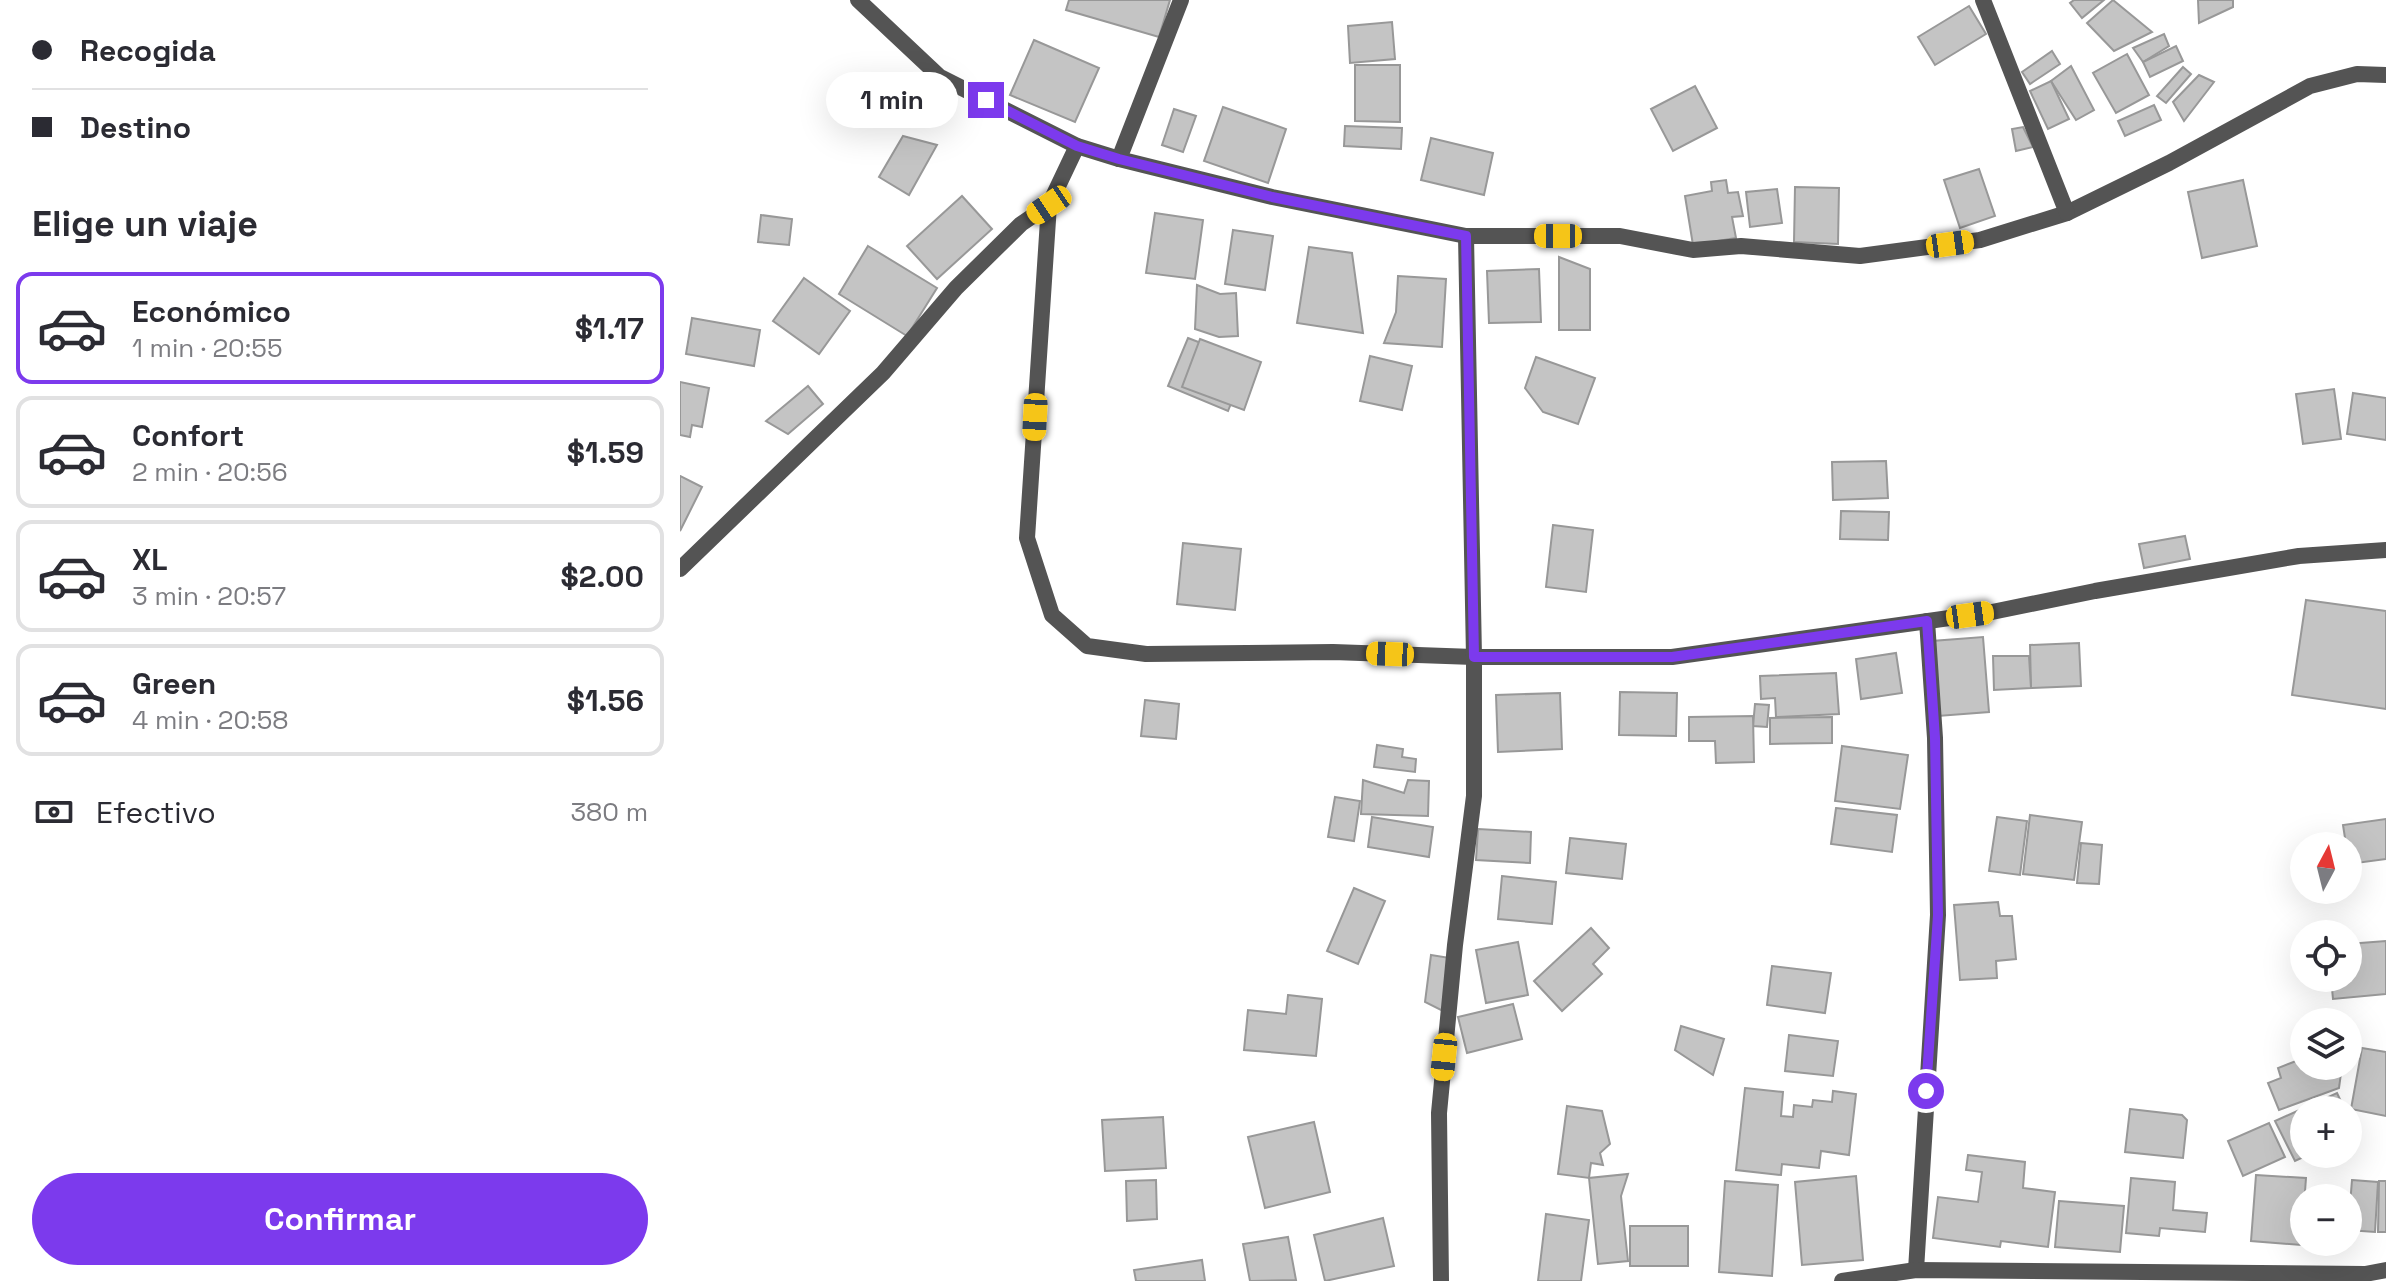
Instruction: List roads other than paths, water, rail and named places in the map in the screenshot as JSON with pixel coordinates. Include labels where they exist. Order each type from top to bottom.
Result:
[{"type":"street","points":[[858,0],[940,77],[1077,146],[1119,159],[1272,197],[1466,236],[1620,236],[1693,250],[1741,246],[1860,256],[1980,240],[2067,213],[2169,163],[2310,86],[2357,74],[2386,75]]},
{"type":"street","points":[[1119,159],[1181,0]]},
{"type":"street","points":[[1983,0],[2067,213]]},
{"type":"street","points":[[1077,146],[1049,205],[1027,538],[1052,615],[1087,646],[1146,654],[1333,652],[1474,657],[1672,657],[1992,612],[2299,556],[2386,550]]},
{"type":"street","points":[[680,569],[883,373],[967,277],[1021,224],[1049,205]]},
{"type":"street","points":[[1441,1281],[1439,1113],[1455,945],[1474,796],[1466,236]]},
{"type":"street","points":[[1916,1270],[1938,915],[1935,738],[1927,621]]},
{"type":"street","points":[[1842,1281],[1916,1270],[2030,1276],[2365,1274],[2386,1270]]}]
